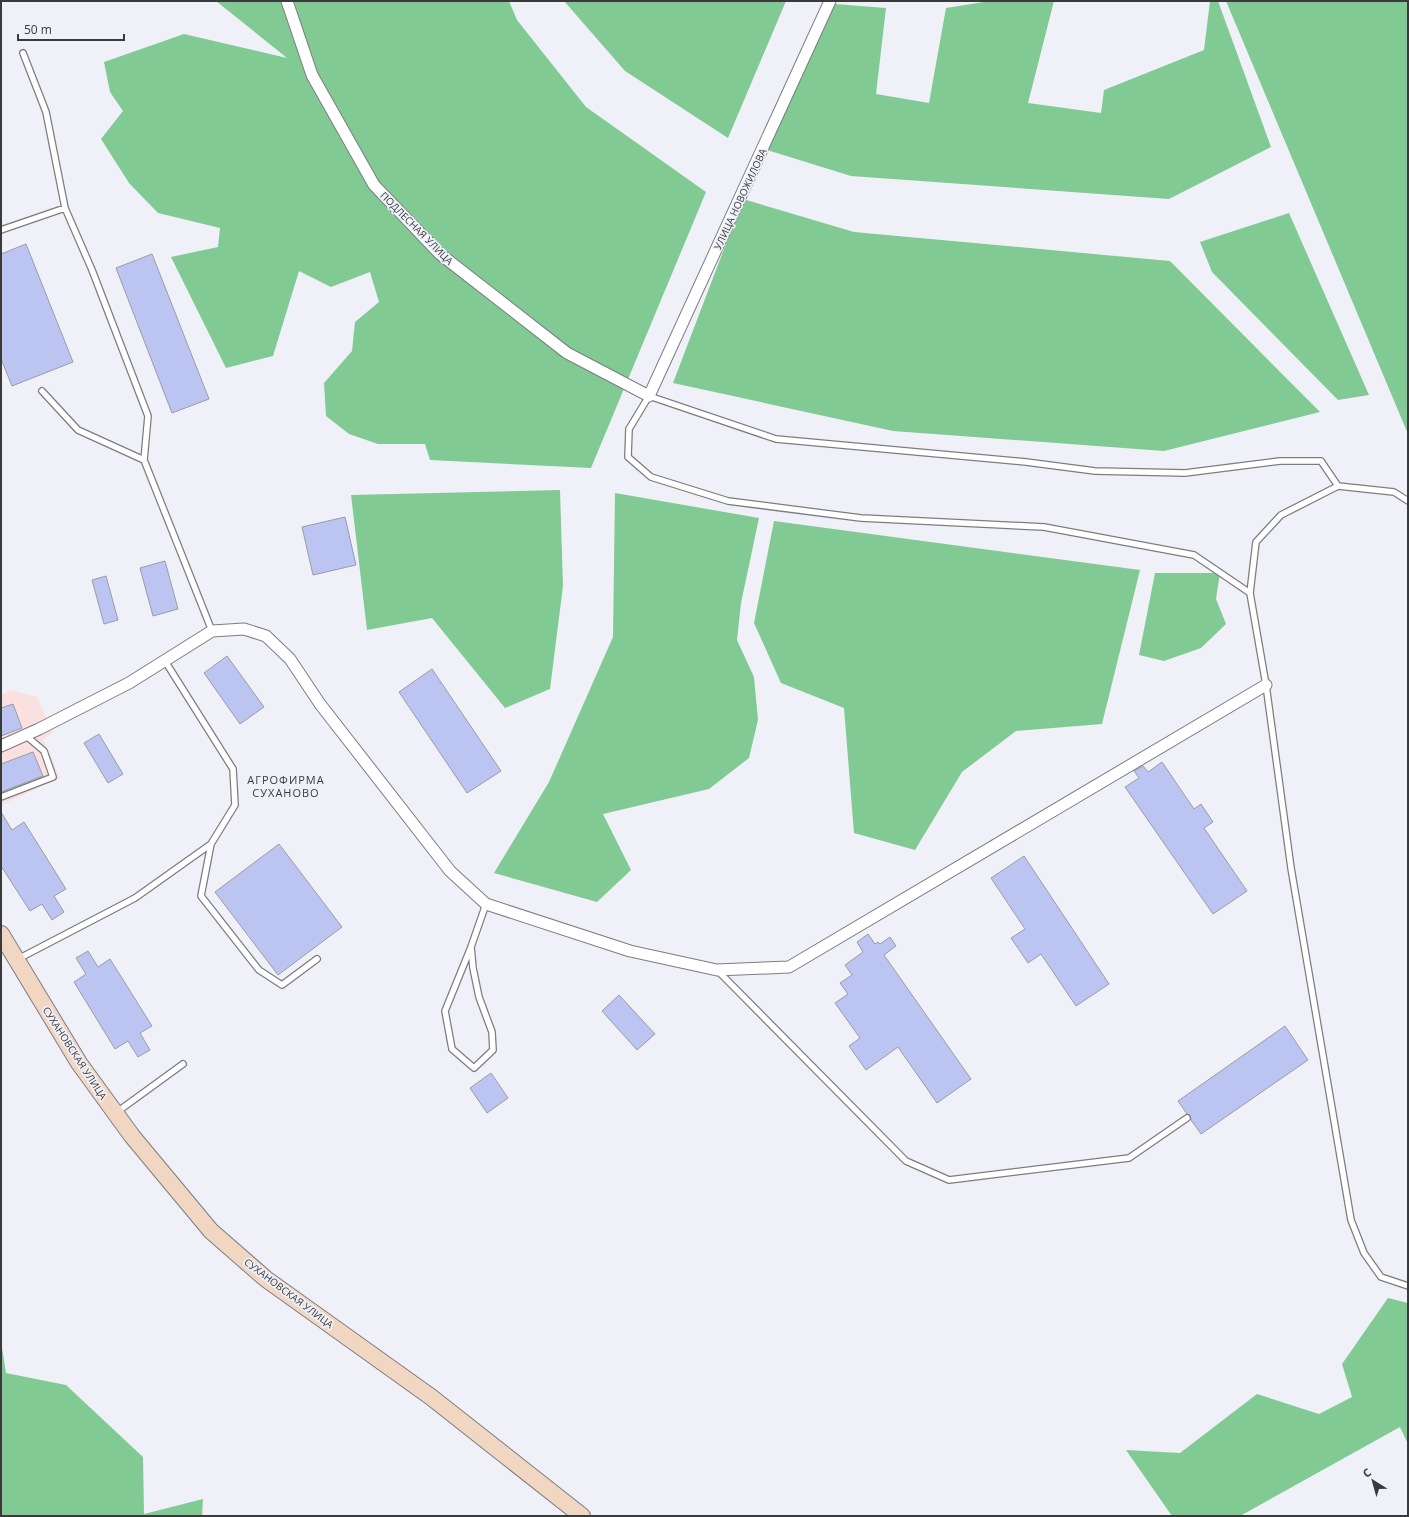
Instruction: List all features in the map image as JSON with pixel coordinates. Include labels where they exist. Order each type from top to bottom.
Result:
[{"type":"street","name":"ПОДЛЕСНАЯ УЛИЦА","points":[[287,1],[312,75],[374,185],[440,254],[567,353],[649,396]]},
{"type":"street","name":"УЛИЦА НОВОЖИЛОВА","points":[[649,396],[830,1]]},
{"type":"street","points":[[1,746],[129,683],[212,631],[244,629],[266,636],[290,659],[320,704],[450,871],[486,904],[630,951],[717,970],[789,967],[1266,685]]},
{"type":"street","name":"СУХАНОВСКАЯ УЛИЦА","points":[[1,934],[79,1063],[132,1136],[211,1231],[266,1279],[431,1397],[582,1516]]},
{"type":"lane","points":[[23,52],[46,112],[65,208],[92,270],[148,416],[144,460],[212,631]]},
{"type":"lane","points":[[1,230],[65,208]]},
{"type":"lane","points":[[42,391],[78,430],[144,460]]},
{"type":"lane","points":[[1250,593],[1194,555],[1044,527],[861,518],[728,501],[651,477],[628,457],[629,429],[649,396],[776,438],[1026,462],[1095,471],[1185,473],[1280,461],[1321,460],[1338,486]]},
{"type":"lane","points":[[1408,501],[1394,492],[1338,486],[1281,515],[1256,542],[1250,593],[1266,685],[1291,868],[1351,1220],[1364,1253],[1381,1277],[1408,1286]]},
{"type":"lane","points":[[165,661],[233,769],[235,805],[211,844],[201,896],[259,970],[282,985],[317,959]]},
{"type":"lane","points":[[1,797],[53,777],[44,752],[25,735]]},
{"type":"lane","points":[[16,960],[135,898],[211,844]]},
{"type":"lane","points":[[471,947],[479,997],[492,1032],[493,1050],[474,1068],[452,1049],[445,1011],[471,947],[486,904]]},
{"type":"lane","points":[[717,970],[906,1161],[949,1180],[1129,1158],[1186,1118]]},
{"type":"lane","points":[[115,1113],[183,1064]]},
{"type":"shaded area","points":[[10,690],[37,697],[53,733],[43,739],[60,778],[1,805],[1,695]]},
{"type":"green space","points":[[216,1],[509,1],[517,20],[586,107],[706,192],[591,468],[430,460],[425,444],[378,444],[349,434],[326,416],[324,383],[352,351],[355,322],[379,302],[370,272],[331,287],[299,271],[273,356],[226,368],[171,257],[218,247],[220,228],[158,213],[129,183],[101,139],[123,111],[110,92],[104,62],[184,34],[287,58]]},
{"type":"green space","points":[[564,1],[786,1],[728,138],[625,71]]},
{"type":"green space","points":[[990,1],[1054,1],[1028,103],[1101,113],[1104,90],[1204,50],[1210,1],[1218,1],[1271,147],[1169,199],[851,176],[767,150],[823,3],[886,8],[876,94],[929,103],[946,8]]},
{"type":"green space","points":[[1226,1],[1408,1],[1408,434]]},
{"type":"green space","points":[[743,199],[854,232],[1170,261],[1320,412],[1164,451],[893,431],[673,383]]},
{"type":"green space","points":[[1289,213],[1369,395],[1338,400],[1212,272],[1200,242]]},
{"type":"green space","points":[[560,490],[563,586],[550,689],[505,708],[432,618],[367,630],[351,495]]},
{"type":"green space","points":[[615,493],[759,518],[741,603],[737,640],[754,677],[758,720],[749,758],[709,789],[603,814],[631,870],[597,902],[494,873],[549,782],[613,637]]},
{"type":"green space","points":[[774,521],[1140,570],[1102,724],[1016,731],[962,772],[915,850],[854,833],[844,708],[781,683],[754,623]]},
{"type":"green space","points":[[1155,573],[1220,573],[1216,599],[1226,624],[1201,648],[1164,661],[1139,655]]},
{"type":"green space","points":[[1388,1298],[1408,1303],[1408,1444],[1400,1427],[1240,1516],[1172,1516],[1126,1450],[1180,1453],[1257,1394],[1319,1414],[1352,1397],[1342,1364]]},
{"type":"green space","points":[[1,1341],[6,1373],[66,1385],[143,1457],[144,1514],[203,1499],[202,1516],[1,1516]]},
{"type":"building","points":[[26,244],[73,362],[12,386],[1,359],[1,254]]},
{"type":"building","points":[[152,254],[209,399],[172,413],[116,268]]},
{"type":"building","points":[[345,517],[356,565],[313,575],[302,527]]},
{"type":"building","points":[[165,561],[178,609],[153,616],[140,568]]},
{"type":"building","points":[[106,576],[118,620],[104,624],[92,580]]},
{"type":"building","points":[[227,656],[264,707],[240,724],[204,673]]},
{"type":"building","points":[[432,669],[501,771],[467,793],[399,692]]},
{"type":"building","points":[[13,704],[22,728],[1,736],[1,708]]},
{"type":"building","points":[[99,734],[123,774],[108,783],[84,743]]},
{"type":"building","points":[[33,752],[43,776],[1,792],[1,764]]},
{"type":"building","points":[[1162,762],[1194,809],[1201,804],[1213,822],[1204,828],[1247,891],[1213,914],[1125,787],[1139,778],[1134,771],[1143,766],[1148,772]]},
{"type":"building","points":[[1,812],[12,830],[24,822],[66,889],[54,896],[64,912],[52,920],[42,904],[30,911],[1,866]]},
{"type":"building","points":[[279,844],[342,927],[278,975],[215,892]]},
{"type":"building","points":[[1024,856],[1109,984],[1076,1006],[1041,954],[1028,963],[1011,938],[1025,929],[991,878]]},
{"type":"building","points":[[868,934],[875,944],[878,942],[880,944],[890,937],[896,946],[884,955],[971,1079],[937,1103],[898,1047],[866,1070],[849,1046],[860,1038],[835,1003],[848,994],[840,983],[852,975],[845,965],[863,952],[857,942]]},
{"type":"building","points":[[88,951],[98,967],[110,959],[152,1026],[140,1033],[150,1050],[138,1057],[128,1041],[115,1049],[74,982],[86,974],[76,958]]},
{"type":"building","points":[[619,995],[655,1034],[637,1050],[602,1011]]},
{"type":"building","points":[[1285,1026],[1308,1060],[1201,1134],[1191,1120],[1190,1115],[1187,1114],[1178,1101]]},
{"type":"building","points":[[491,1073],[508,1098],[487,1113],[470,1088]]},
{"type":"district","name":"АГРОФИРМА СУХАНОВО","points":[[286,786]]}]
